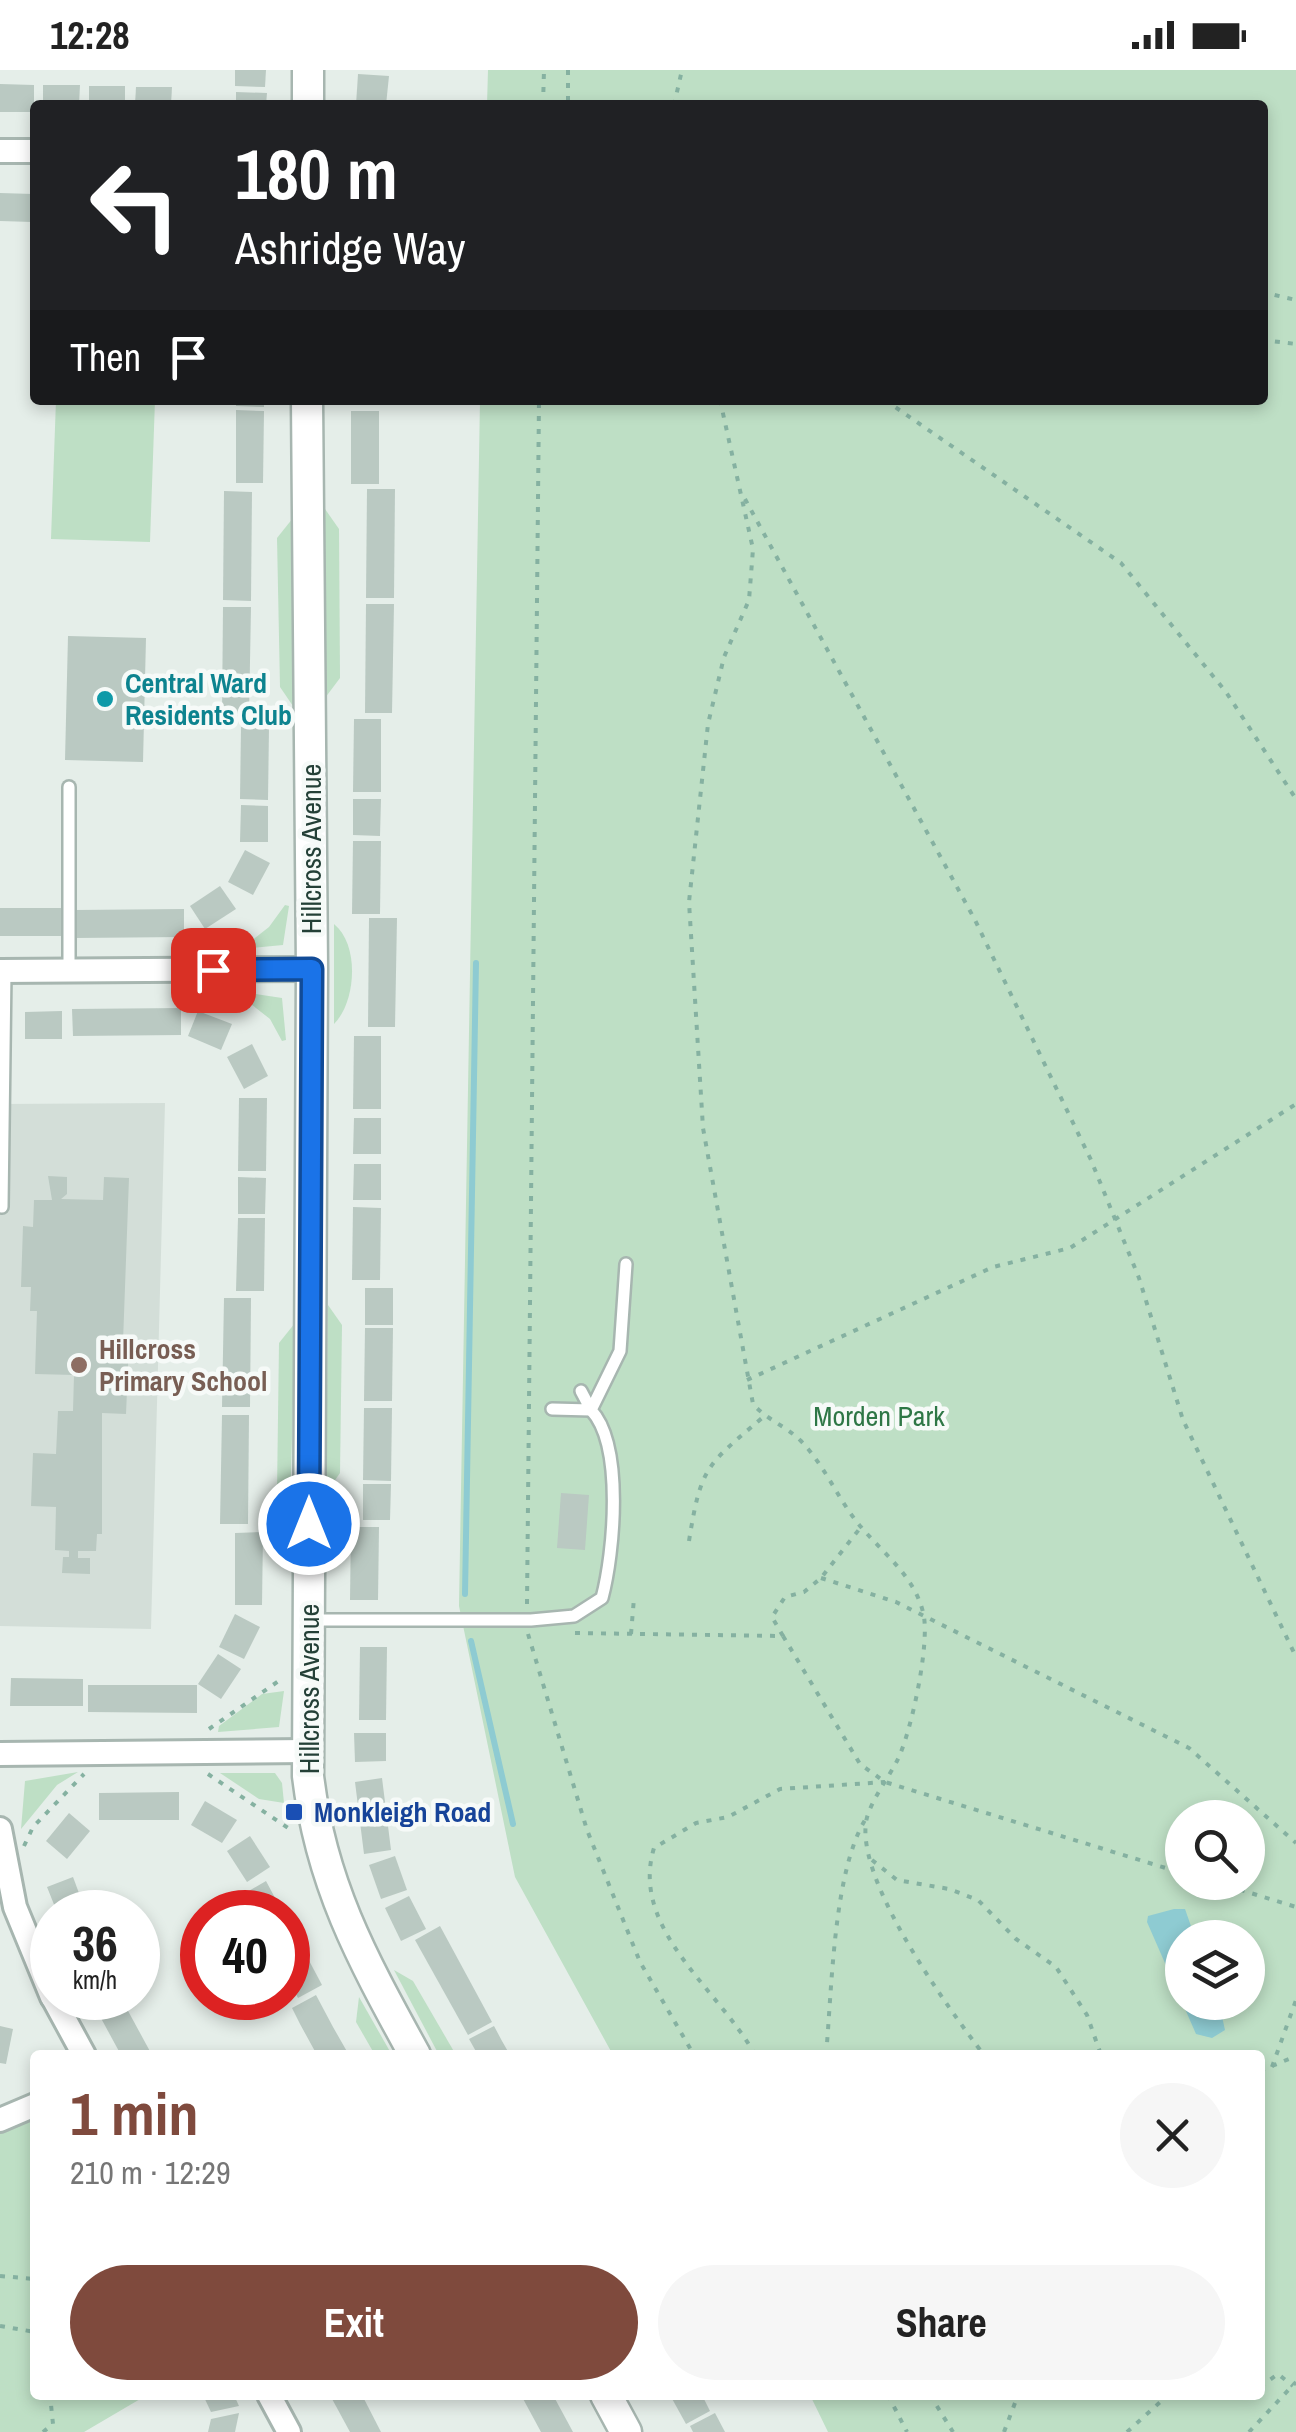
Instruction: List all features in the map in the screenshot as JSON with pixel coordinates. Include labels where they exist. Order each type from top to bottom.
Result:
[{"type":"street","points":[[308,70],[308,100]]},
{"type":"street","points":[[0,151],[30,151]]},
{"type":"street","name":"Hillcross Avenue","points":[[307,405],[312,969],[307,1750],[320,1853],[348,1930],[412,2050]]},
{"type":"street","points":[[2,971],[312,969]]},
{"type":"street","points":[[0,1754],[307,1750]]},
{"type":"street","points":[[0,1829],[8,1878],[30,1945]]},
{"type":"street","points":[[65,2020],[81,2050]]},
{"type":"street","points":[[0,2120],[30,2106]]},
{"type":"street","points":[[272,2400],[289,2432]]},
{"type":"street","points":[[609,2400],[626,2432]]},
{"type":"lane","points":[[69,787],[69,970]]},
{"type":"lane","points":[[2,971],[2,1207]]},
{"type":"lane","points":[[591,1410],[620,1351],[626,1264]]},
{"type":"lane","points":[[308,1620],[527,1626],[574,1616],[602,1598],[610,1571],[612,1477],[602,1422],[581,1391]]},
{"type":"lane","points":[[552,1409],[591,1410]]},
{"type":"path","points":[[543,100],[544,70]]},
{"type":"path","points":[[568,70],[568,100]]},
{"type":"path","points":[[675,100],[682,70]]},
{"type":"path","points":[[1268,293],[1296,300]]},
{"type":"path","points":[[1268,341],[1296,344]]},
{"type":"path","points":[[539,405],[527,1626],[587,1830],[640,1962],[691,2050]]},
{"type":"path","points":[[721,405],[753,549],[748,600],[724,657],[708,724],[689,902],[703,1128],[753,1404],[797,1437],[822,1464],[861,1527],[890,1556],[916,1594],[924,1616],[924,1648],[899,1758],[852,1841],[827,2050]]},
{"type":"path","points":[[892,405],[1122,564],[1226,692],[1296,800]]},
{"type":"path","points":[[742,494],[975,920],[1117,1216],[1183,1420],[1296,1656]]},
{"type":"path","points":[[747,1380],[993,1267],[1070,1248],[1296,1104]]},
{"type":"path","points":[[689,1540],[698,1486],[713,1460],[764,1416]]},
{"type":"path","points":[[861,1527],[821,1578],[778,1603],[772,1617],[860,1764],[885,1782],[1165,1867]]},
{"type":"path","points":[[821,1578],[862,1589],[924,1616],[1188,1748],[1296,1843]]},
{"type":"path","points":[[632,1634],[634,1598]]},
{"type":"path","points":[[527,1626],[544,1632]]},
{"type":"path","points":[[562,1633],[783,1636]]},
{"type":"path","points":[[287,1675],[205,1732],[200,1753],[206,1773],[264,1809],[320,1853]]},
{"type":"path","points":[[8,1878],[33,1827],[56,1800],[77,1785],[98,1753]]},
{"type":"path","points":[[752,2050],[740,2027],[708,1996],[681,1957],[653,1902],[646,1876],[654,1848],[696,1823],[728,1817],[780,1790],[885,1782]]},
{"type":"path","points":[[867,1816],[878,1885],[925,1976],[980,2050]]},
{"type":"path","points":[[872,1860],[897,1880],[914,1886],[950,1889],[978,1900],[1016,1939],[1056,1967],[1086,2016],[1100,2050]]},
{"type":"path","points":[[1265,1897],[1296,1907]]},
{"type":"path","points":[[1272,2067],[1296,2000]]},
{"type":"path","points":[[1265,2069],[1296,2056]]},
{"type":"path","points":[[0,2276],[30,2279]]},
{"type":"path","points":[[0,2326],[30,2331]]},
{"type":"path","points":[[1249,2432],[1294,2384],[1278,2374],[1265,2383]]},
{"type":"path","points":[[43,2432],[53,2424],[51,2400]]},
{"type":"path","points":[[891,2400],[908,2432]]},
{"type":"path","points":[[933,2400],[954,2432]]},
{"type":"path","points":[[1004,2432],[1016,2400]]},
{"type":"path","points":[[1128,2432],[1163,2400]]},
{"type":"shaded area","name":"Hillcross Primary School","points":[[165,1103],[151,1629],[0,1626],[0,1104]]},
{"type":"green space","name":"Morden Park","points":[[488,70],[1296,70],[1296,2432],[828,2432],[812,2400],[1265,2400],[1265,2050],[610,2050],[515,1877],[459,1606],[480,405],[1268,405],[1268,100],[487,100]]},
{"type":"green space","points":[[56,405],[155,405],[150,542],[51,539]]},
{"type":"green space","points":[[325,509],[339,529],[340,678],[325,698]]},
{"type":"green space","points":[[293,518],[293,706],[280,687],[277,538]]},
{"type":"green space","points":[[285,905],[289,906],[283,945],[241,949],[269,927]]},
{"type":"green space","points":[[334,924],[348,945],[352,974],[347,1002],[334,1024]]},
{"type":"green space","points":[[243,992],[282,998],[286,1040],[282,1041],[270,1019],[242,997]]},
{"type":"green space","points":[[328,1305],[342,1325],[340,1473],[326,1493]]},
{"type":"green space","points":[[295,1323],[290,1511],[277,1491],[279,1343]]},
{"type":"green space","points":[[284,1691],[279,1727],[218,1732],[219,1726],[262,1694]]},
{"type":"green space","points":[[78,1772],[57,1785],[21,1829],[25,1781]]},
{"type":"green space","points":[[220,1773],[275,1773],[282,1783],[284,1803],[259,1799]]},
{"type":"green space","points":[[394,1970],[413,1981],[453,2050],[436,2050]]},
{"type":"green space","points":[[359,1997],[389,2050],[372,2050],[356,2022]]},
{"type":"green space","points":[[30,2115],[30,2400],[138,2400],[84,2432],[0,2432],[0,2126]]},
{"type":"water","points":[[1185,1909],[1189,1920],[1165,1920],[1165,1963],[1148,1916]]},
{"type":"water","points":[[1190,2020],[1223,2020],[1225,2030],[1212,2038],[1196,2034]]},
{"type":"building","points":[[235,70],[266,70],[265,87],[235,86]]},
{"type":"building","points":[[358,74],[389,76],[387,100],[356,100]]},
{"type":"building","points":[[0,84],[34,85],[30,112],[0,112]]},
{"type":"building","points":[[43,85],[80,85],[79,100],[43,100]]},
{"type":"building","points":[[89,86],[125,86],[125,100],[89,100]]},
{"type":"building","points":[[136,87],[172,87],[171,100],[135,100]]},
{"type":"building","points":[[236,92],[267,93],[266,100],[236,100]]},
{"type":"building","points":[[0,193],[30,194],[30,222],[0,221]]},
{"type":"building","points":[[236,410],[264,411],[263,483],[236,483]]},
{"type":"building","points":[[351,411],[379,411],[379,484],[351,484]]},
{"type":"building","points":[[367,489],[395,489],[394,598],[366,598]]},
{"type":"building","points":[[224,491],[252,492],[251,601],[223,600]]},
{"type":"building","points":[[366,604],[394,604],[392,713],[365,713]]},
{"type":"building","points":[[223,607],[251,607],[249,716],[222,716]]},
{"type":"building","name":"Central Ward Residents Club","points":[[68,636],[146,638],[143,762],[65,760]]},
{"type":"building","points":[[354,719],[381,719],[381,792],[353,792]]},
{"type":"building","points":[[241,727],[269,727],[268,800],[240,799]]},
{"type":"building","points":[[353,799],[381,799],[380,836],[353,835]]},
{"type":"building","points":[[241,805],[268,806],[268,842],[240,842]]},
{"type":"building","points":[[353,841],[381,841],[380,914],[352,914]]},
{"type":"building","points":[[245,850],[270,863],[253,895],[228,882]]},
{"type":"building","points":[[220,886],[236,909],[205,929],[190,906]]},
{"type":"building","points":[[0,908],[62,908],[62,936],[0,936]]},
{"type":"building","points":[[184,909],[184,937],[75,938],[75,910]]},
{"type":"building","points":[[369,918],[397,918],[395,1027],[368,1027]]},
{"type":"building","points":[[181,1008],[181,1035],[73,1036],[72,1009]]},
{"type":"building","points":[[62,1011],[62,1039],[25,1039],[25,1012]]},
{"type":"building","points":[[198,1011],[232,1024],[221,1050],[188,1036]]},
{"type":"building","points":[[354,1036],[381,1036],[381,1109],[353,1109]]},
{"type":"building","points":[[252,1044],[268,1076],[244,1089],[227,1057]]},
{"type":"building","points":[[239,1098],[267,1098],[266,1171],[238,1171]]},
{"type":"building","points":[[354,1118],[381,1118],[381,1154],[353,1154]]},
{"type":"building","points":[[354,1164],[381,1164],[381,1200],[353,1200]]},
{"type":"building","points":[[48,1176],[67,1177],[67,1194],[61,1199],[103,1200],[104,1177],[129,1178],[123,1342],[129,1343],[126,1414],[102,1413],[102,1534],[97,1534],[96,1551],[78,1551],[78,1558],[90,1558],[90,1574],[62,1573],[63,1557],[69,1557],[69,1551],[55,1550],[56,1507],[31,1506],[33,1453],[56,1454],[58,1411],[73,1411],[74,1375],[35,1374],[37,1311],[30,1311],[31,1287],[21,1287],[23,1226],[33,1227],[34,1200],[52,1200]]},
{"type":"building","points":[[238,1177],[266,1178],[265,1214],[238,1214]]},
{"type":"building","points":[[353,1207],[381,1208],[380,1280],[352,1280]]},
{"type":"building","points":[[238,1218],[265,1218],[264,1291],[236,1291]]},
{"type":"building","points":[[365,1288],[393,1288],[393,1325],[365,1325]]},
{"type":"building","points":[[224,1298],[251,1298],[250,1407],[222,1407]]},
{"type":"building","points":[[365,1328],[393,1328],[392,1401],[364,1401]]},
{"type":"building","points":[[364,1408],[392,1408],[391,1481],[363,1480]]},
{"type":"building","points":[[222,1415],[249,1415],[248,1524],[220,1524]]},
{"type":"building","points":[[363,1484],[391,1484],[390,1520],[363,1520]]},
{"type":"building","points":[[561,1493],[589,1495],[585,1550],[557,1548]]},
{"type":"building","points":[[351,1527],[379,1527],[378,1600],[350,1600]]},
{"type":"building","points":[[263,1532],[262,1605],[235,1605],[235,1533]]},
{"type":"building","points":[[235,1614],[260,1627],[244,1659],[219,1647]]},
{"type":"building","points":[[360,1647],[387,1647],[386,1720],[359,1720]]},
{"type":"building","points":[[218,1654],[241,1669],[221,1699],[198,1684]]},
{"type":"building","points":[[11,1678],[83,1679],[83,1706],[10,1706]]},
{"type":"building","points":[[88,1685],[197,1685],[197,1713],[88,1712]]},
{"type":"building","points":[[354,1733],[386,1733],[386,1761],[355,1762]]},
{"type":"building","points":[[382,1778],[391,1850],[364,1854],[355,1782]]},
{"type":"building","points":[[179,1792],[179,1820],[99,1820],[99,1793]]},
{"type":"building","points":[[205,1801],[237,1820],[222,1843],[191,1825]]},
{"type":"building","points":[[69,1813],[90,1831],[67,1859],[46,1841]]},
{"type":"building","points":[[250,1836],[270,1867],[247,1882],[227,1851]]},
{"type":"building","points":[[395,1856],[407,1890],[381,1899],[369,1865]]},
{"type":"building","points":[[73,1877],[78,1890],[48,1890],[47,1887]]},
{"type":"building","points":[[266,1881],[271,1890],[251,1890]]},
{"type":"building","points":[[409,1896],[426,1929],[401,1941],[385,1908]]},
{"type":"building","points":[[440,1926],[492,2022],[468,2035],[415,1940]]},
{"type":"building","points":[[310,1962],[322,1985],[310,1992]]},
{"type":"building","points":[[316,1995],[346,2050],[314,2050],[298,2020],[310,2020],[310,1998]]},
{"type":"building","points":[[102,2020],[133,2020],[149,2050],[118,2050]]},
{"type":"building","points":[[0,2026],[13,2029],[6,2064],[0,2063]]},
{"type":"building","points":[[494,2026],[507,2050],[475,2050],[469,2039]]},
{"type":"building","points":[[205,2400],[236,2400],[239,2406],[211,2412]]},
{"type":"building","points":[[333,2400],[365,2400],[381,2432],[350,2432]]},
{"type":"building","points":[[524,2400],[556,2400],[573,2432],[541,2432]]},
{"type":"building","points":[[673,2400],[704,2400],[710,2411],[686,2424]]},
{"type":"building","points":[[239,2413],[235,2432],[208,2432],[211,2419]]},
{"type":"building","points":[[715,2413],[725,2432],[693,2432],[690,2426]]},
{"type":"waterway","points":[[465,1594],[476,963]]},
{"type":"waterway","points":[[471,1641],[513,1824]]},
{"type":"place","name":"Central Ward Residents Club","points":[[105,699]]},
{"type":"place","name":"Hillcross Primary School","points":[[79,1365]]},
{"type":"place","name":"Monkleigh Road","points":[[294,1812]]},
{"type":"route","points":[[213,970],[312,969],[309,1524]]}]
